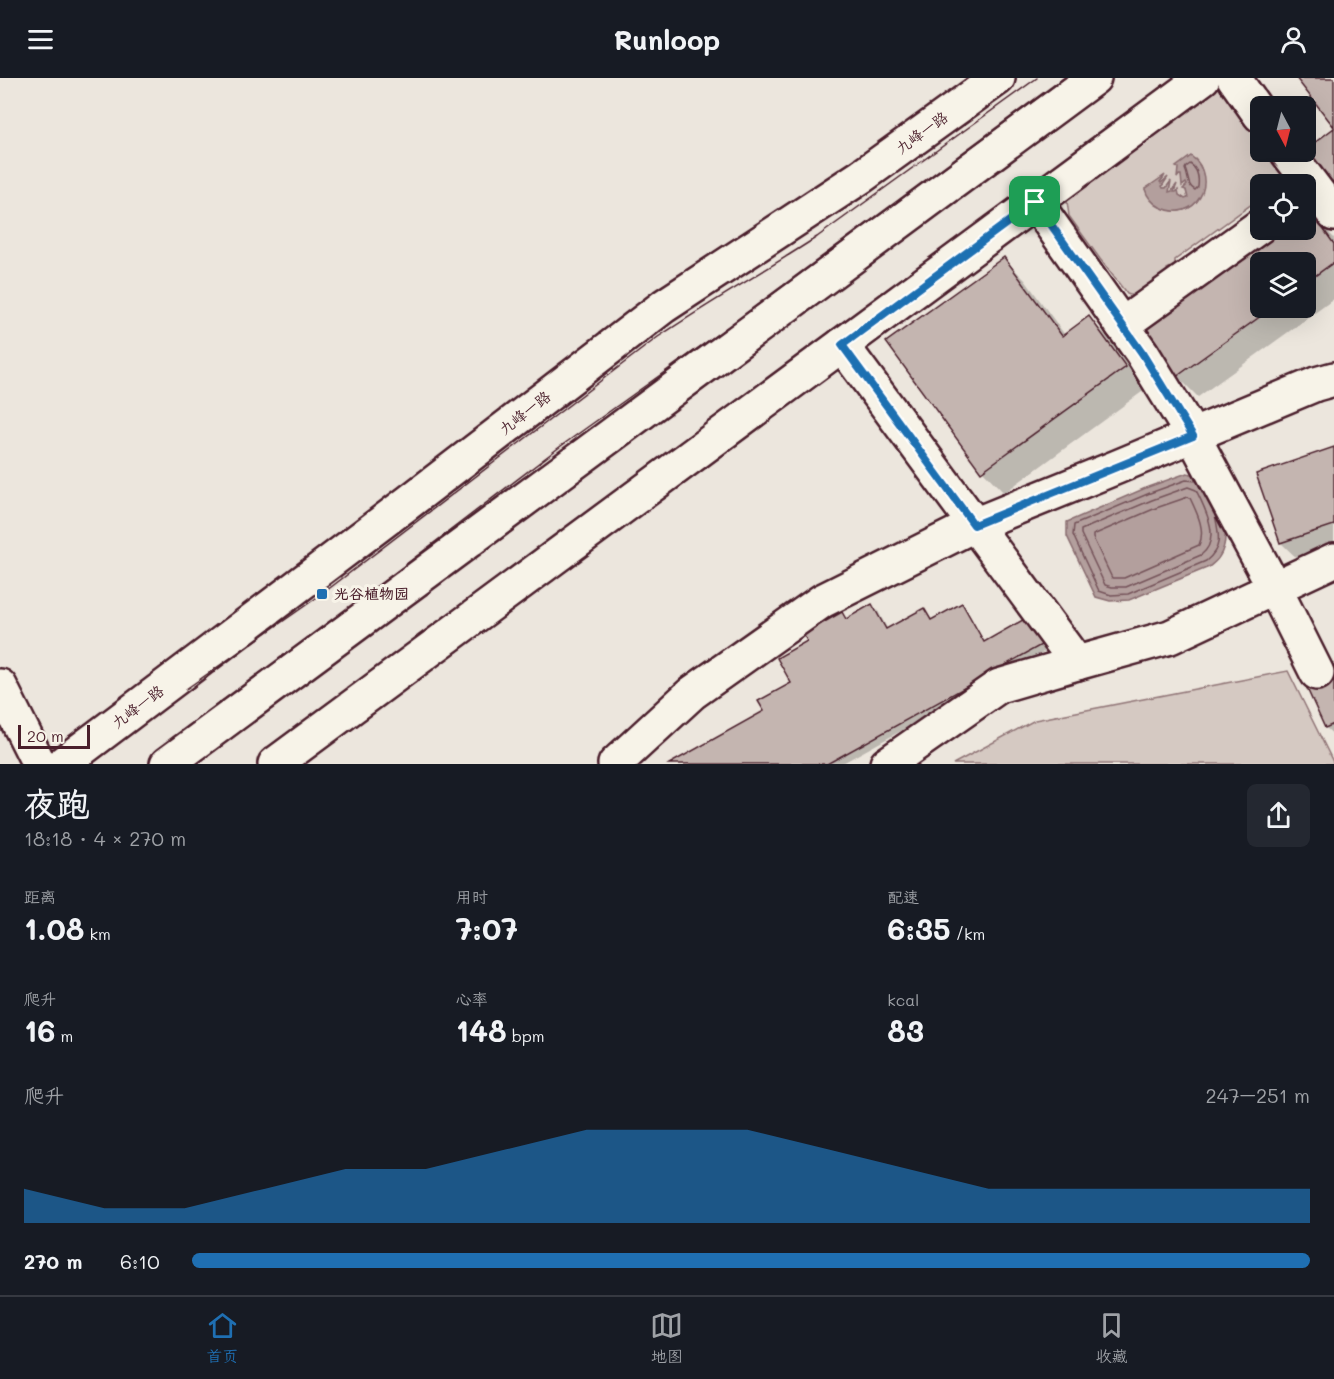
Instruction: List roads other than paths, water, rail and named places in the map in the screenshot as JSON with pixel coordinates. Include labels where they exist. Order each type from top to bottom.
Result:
[{"type":"street","name":"九峰一路","points":[[62,764],[419,495],[664,306],[862,176],[998,78]]},
{"type":"street","points":[[167,764],[1094,78]]},
{"type":"street","points":[[275,764],[1203,78]]},
{"type":"street","points":[[1234,78],[1250,101]]},
{"type":"street","points":[[1316,197],[1334,214]]},
{"type":"street","points":[[1035,202],[1142,353],[1193,436],[1317,673]]},
{"type":"street","points":[[1122,325],[1250,233]]},
{"type":"street","points":[[842,345],[1077,663]]},
{"type":"street","points":[[615,764],[692,693],[822,601],[974,525],[1316,384],[1334,379]]},
{"type":"street","points":[[887,764],[999,686],[1170,637],[1334,560]]},
{"type":"street","points":[[0,686],[39,764]]},
{"type":"water","points":[[1191,156],[1200,166],[1204,177],[1204,187],[1200,197],[1184,210],[1173,211],[1160,207],[1153,202],[1145,189],[1165,175],[1160,182],[1168,177],[1163,188],[1166,188],[1171,181],[1169,192],[1177,184],[1174,192],[1178,190],[1179,195],[1185,199],[1188,198],[1186,190],[1183,189],[1187,185],[1186,183],[1182,186],[1181,175],[1177,178],[1178,168],[1176,167]]},
{"type":"water","points":[[1187,473],[1205,477],[1218,506],[1225,527],[1225,538],[1218,558],[1209,567],[1129,600],[1110,601],[1096,597],[1067,536],[1067,522]]},
{"type":"tram line","points":[[186,689],[322,594],[658,337],[817,237],[1037,78]]},
{"type":"tram line","points":[[187,727],[342,613],[561,446],[747,313],[1065,78]]},
{"type":"place","name":"光谷植物园","points":[[322,594]]}]
